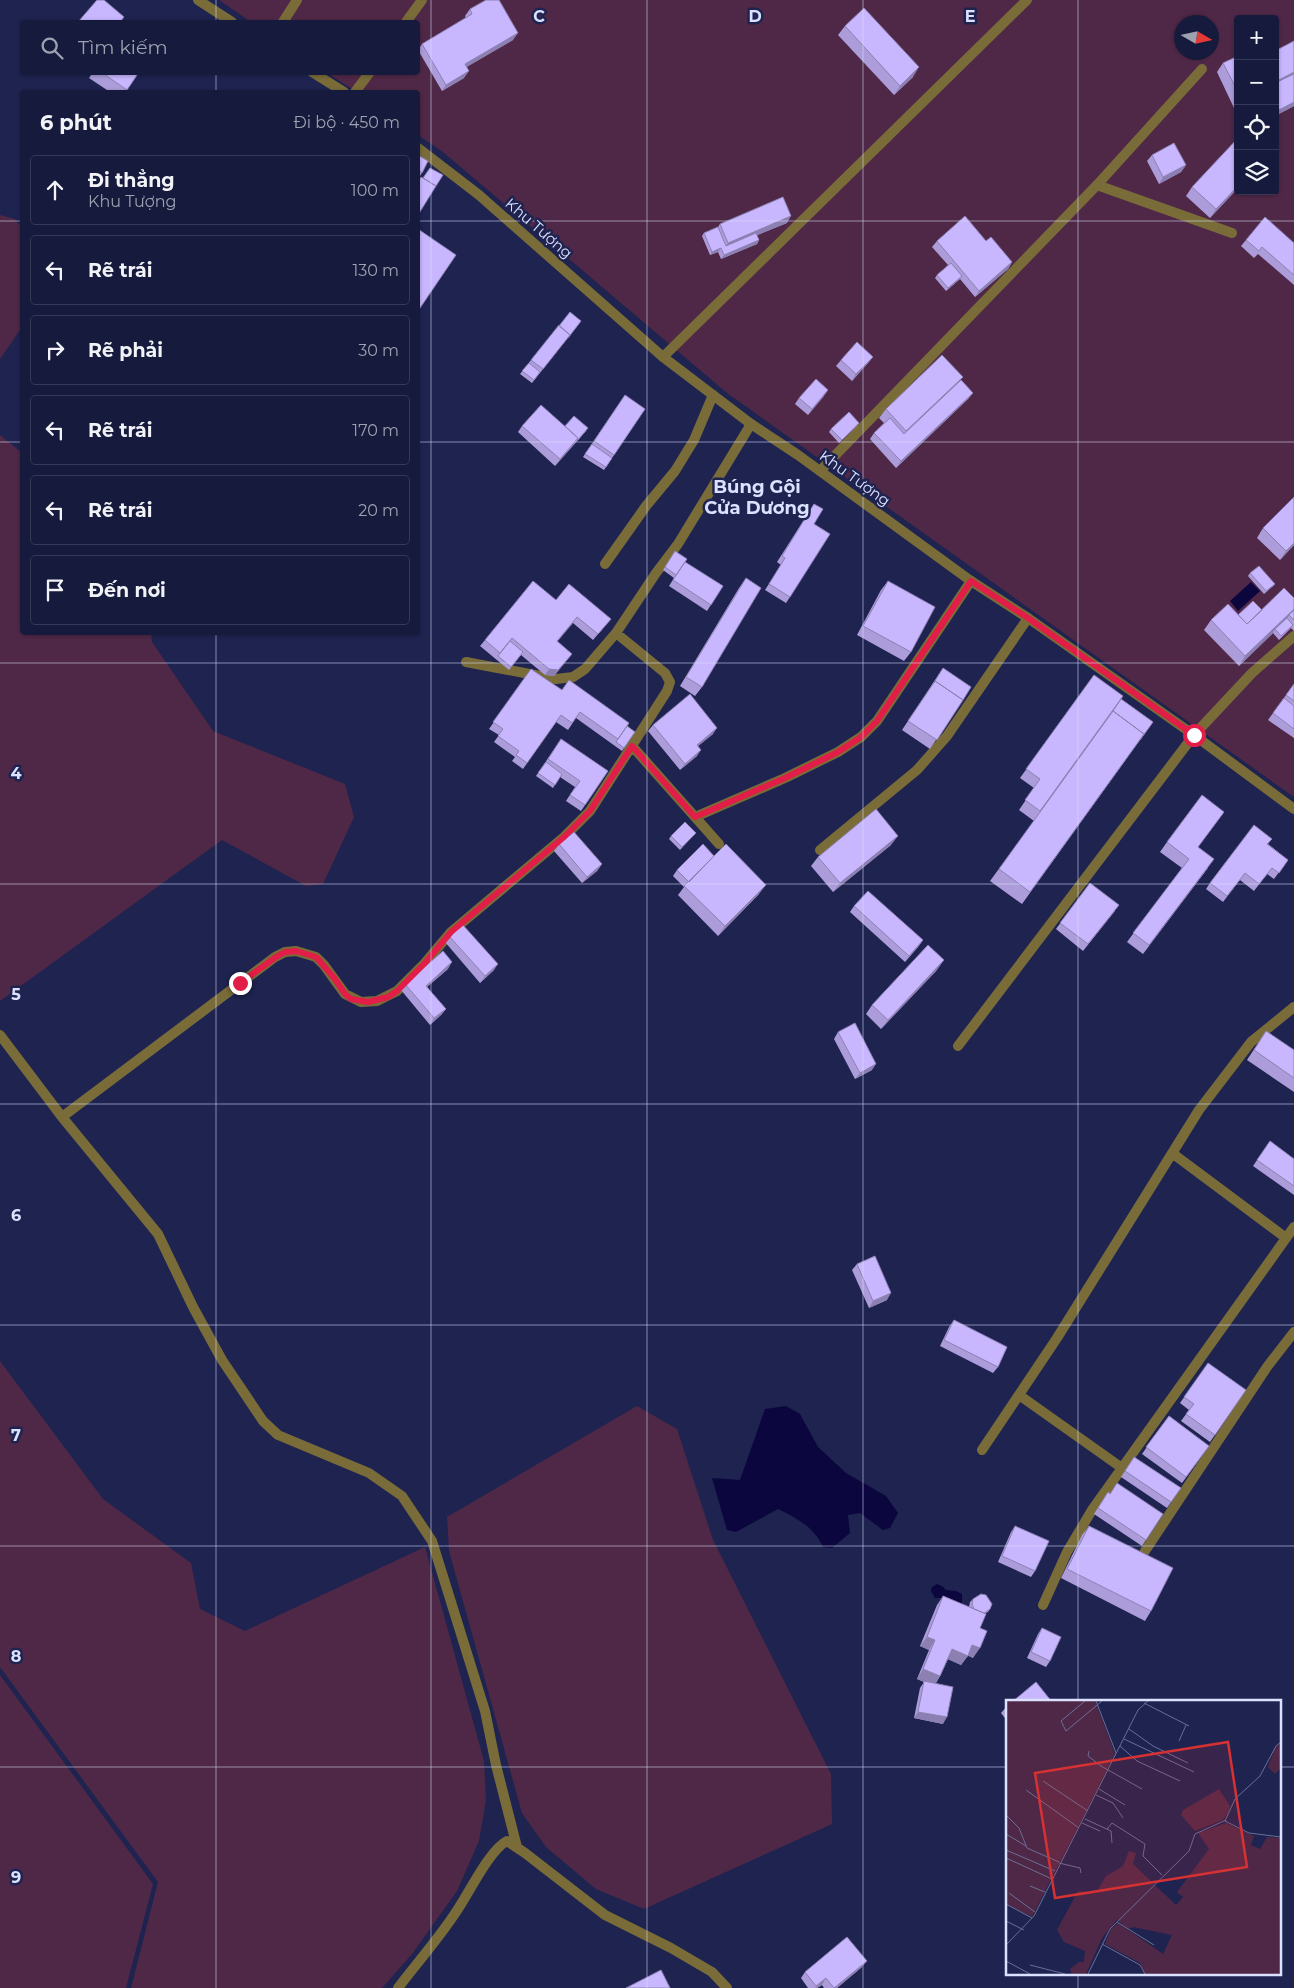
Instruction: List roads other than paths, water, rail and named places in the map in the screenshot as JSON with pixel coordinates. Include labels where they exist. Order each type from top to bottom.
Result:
[{"type":"street","points":[[198,0],[229,20]]},
{"type":"street","points":[[283,20],[297,0]]},
{"type":"street","points":[[407,20],[422,0]]},
{"type":"street","points":[[663,357],[1027,0]]},
{"type":"street","points":[[820,471],[1097,185],[1202,69]]},
{"type":"street","points":[[317,75],[341,90]]},
{"type":"street","points":[[356,90],[368,75]]},
{"type":"street","name":"Khu Tượng","points":[[420,150],[479,195],[663,357],[751,424],[820,471],[971,581],[1028,618],[1194,735],[1294,809]]},
{"type":"street","points":[[1097,185],[1232,233]]},
{"type":"street","points":[[605,564],[646,506],[675,471],[694,440],[713,395]]},
{"type":"street","points":[[466,662],[556,679],[574,677],[585,669],[616,633],[678,544],[751,424]]},
{"type":"street","points":[[695,817],[785,778],[838,752],[861,737],[877,721],[971,581]]},
{"type":"street","points":[[820,850],[917,770],[947,736],[1028,618]]},
{"type":"street","points":[[62,1117],[285,952],[296,951],[316,957],[351,999],[368,1002],[377,1001],[392,994],[425,963],[451,932],[564,837],[590,811],[667,691],[670,682],[665,673],[616,633]]},
{"type":"street","points":[[958,1046],[1194,735],[1252,673],[1294,636]]},
{"type":"street","points":[[632,746],[719,844]]},
{"type":"street","points":[[982,1450],[1019,1395],[1199,1110],[1251,1042],[1294,1007]]},
{"type":"street","points":[[0,1035],[62,1117],[158,1234],[193,1307],[222,1360],[263,1421],[278,1435],[369,1473],[402,1496],[417,1516],[432,1541],[485,1711],[496,1765],[517,1847]]},
{"type":"street","points":[[1172,1153],[1286,1238]]},
{"type":"street","points":[[1042,1606],[1067,1552],[1092,1510],[1294,1227]]},
{"type":"street","points":[[1145,1551],[1262,1375],[1294,1332]]},
{"type":"street","points":[[1019,1395],[1122,1468]]},
{"type":"street","points":[[398,1988],[456,1912],[501,1844],[507,1841],[605,1915],[671,1948],[712,1972],[727,1988]]},
{"type":"district","name":"Búng Gội Cửa Dương","points":[[757,497]]}]
